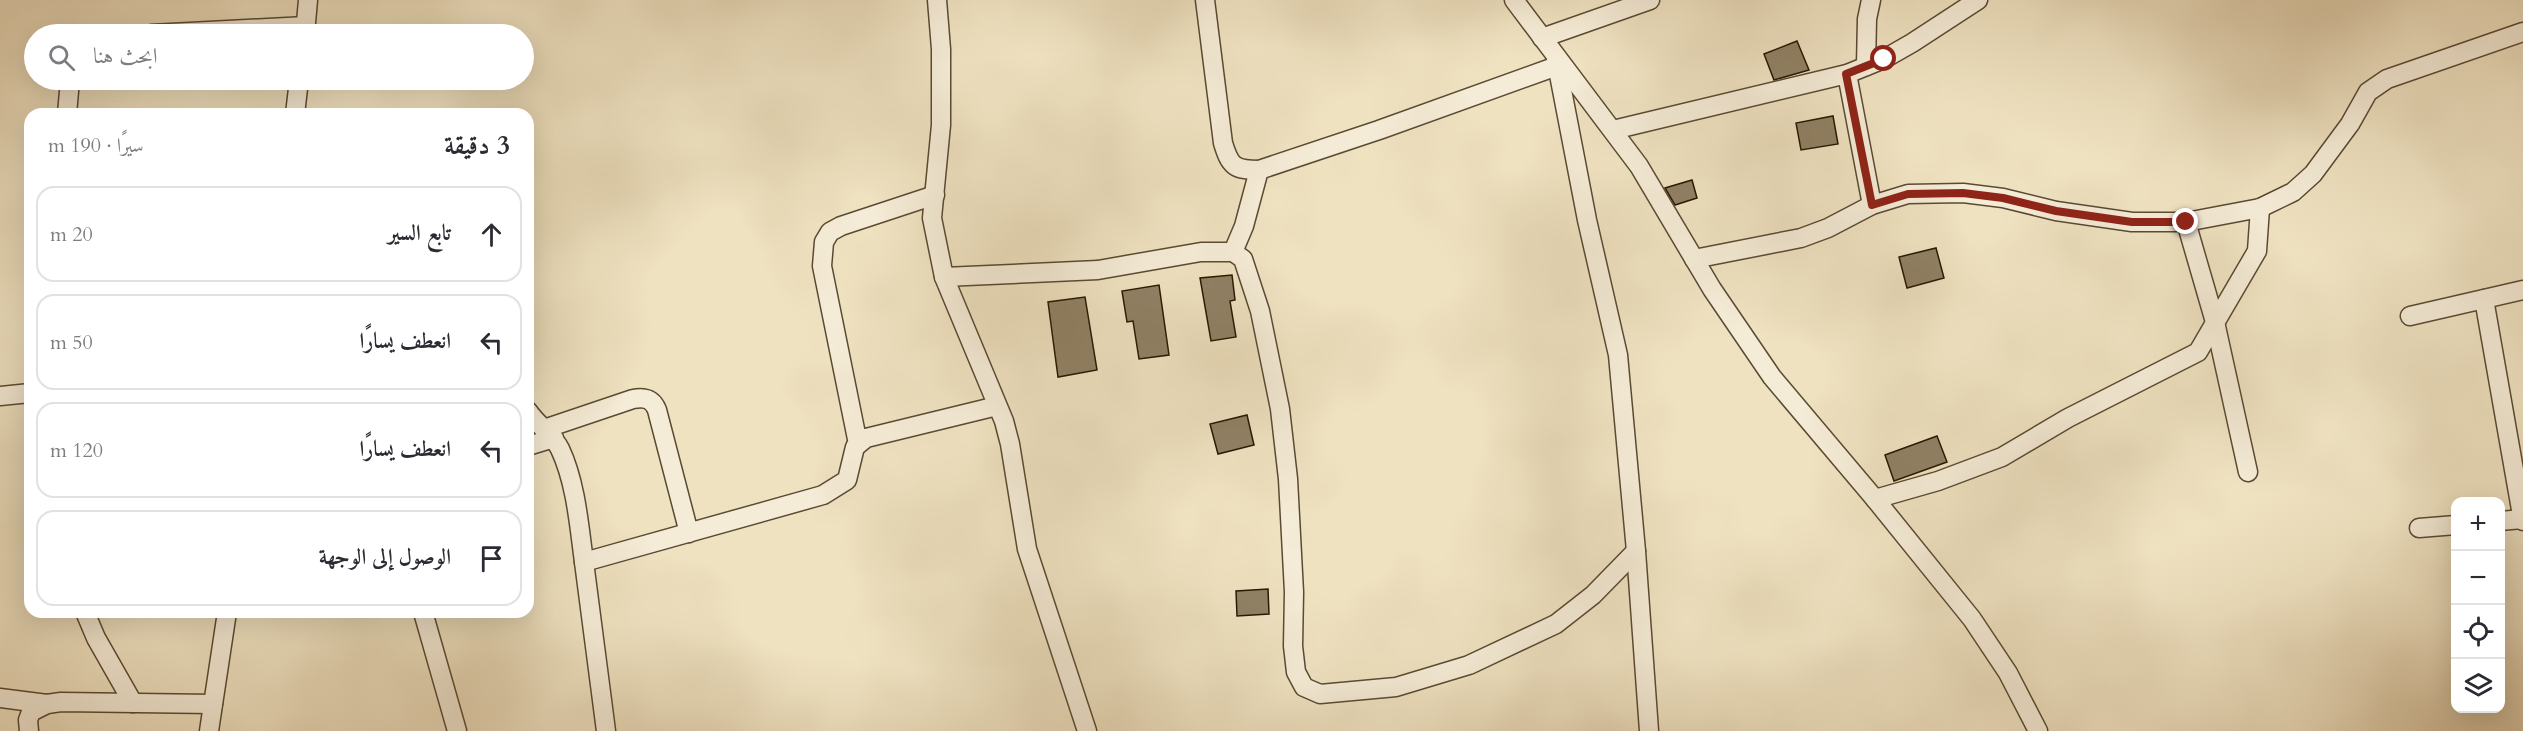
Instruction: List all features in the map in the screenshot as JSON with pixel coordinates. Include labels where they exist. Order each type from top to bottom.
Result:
[{"type":"street","points":[[306,24],[308,0]]},
{"type":"street","points":[[937,0],[942,77],[932,218],[944,277],[998,406],[1010,444],[1027,549],[1087,731]]},
{"type":"street","points":[[1205,0],[1223,143],[1233,166],[1244,170],[1259,170],[1379,130],[1556,62]]},
{"type":"street","points":[[1514,0],[1542,38],[1556,62],[1613,130],[1639,166],[1694,259],[1772,377],[1972,619],[2008,673],[2038,731]]},
{"type":"street","points":[[1866,66],[1867,19],[1871,0]]},
{"type":"street","points":[[1613,130],[1846,74],[1912,44],[1978,0]]},
{"type":"street","points":[[1542,38],[1641,2]]},
{"type":"street","points":[[1694,259],[1801,238],[1828,228],[1872,205],[1908,194],[1963,193],[2003,198],[2056,211],[2132,222],[2186,222],[2260,208],[2293,192],[2313,174],[2350,124],[2368,92],[2387,79],[2523,32]]},
{"type":"street","points":[[1556,62],[1587,220],[1618,356],[1636,551],[1649,731]]},
{"type":"street","points":[[1846,74],[1872,205]]},
{"type":"street","points":[[68,108],[69,90]]},
{"type":"street","points":[[296,108],[298,90]]},
{"type":"street","points":[[1233,252],[1244,226],[1259,170]]},
{"type":"street","points":[[858,444],[825,284],[822,252],[824,242],[830,232],[841,226],[935,195]]},
{"type":"street","points":[[1875,500],[1938,481],[2002,457],[2068,418],[2198,352],[2257,251],[2260,208]]},
{"type":"street","points":[[2186,222],[2215,322],[2248,472]]},
{"type":"street","points":[[944,277],[1098,270],[1201,252],[1233,252],[1243,259],[1250,274],[1260,311],[1280,409],[1288,479],[1294,592],[1293,646],[1296,672],[1304,687],[1320,694],[1396,687],[1469,665],[1556,624],[1593,595],[1636,551]]},
{"type":"street","points":[[2410,316],[2523,290]]},
{"type":"street","points":[[2484,299],[2523,520],[2505,521]]},
{"type":"street","points":[[0,396],[24,398]]},
{"type":"street","points":[[534,442],[549,433],[633,399],[650,400],[657,410],[689,533]]},
{"type":"street","points":[[584,562],[823,495],[847,480],[852,457],[858,444],[873,435],[998,406]]},
{"type":"street","points":[[534,417],[560,449],[568,473],[584,562],[606,731]]},
{"type":"street","points":[[2419,528],[2451,525]]},
{"type":"street","points":[[88,618],[96,638],[133,703]]},
{"type":"street","points":[[209,731],[226,618]]},
{"type":"street","points":[[425,618],[457,731]]},
{"type":"street","points":[[0,698],[47,704],[213,704]]},
{"type":"street","points":[[29,731],[28,720],[32,712],[47,704]]},
{"type":"building","points":[[1797,41],[1809,70],[1774,80],[1764,54]]},
{"type":"building","points":[[1833,116],[1838,144],[1801,150],[1796,123]]},
{"type":"building","points":[[1692,180],[1697,198],[1675,205],[1665,188]]},
{"type":"building","points":[[1936,248],[1944,278],[1907,288],[1899,257]]},
{"type":"building","points":[[1232,275],[1235,300],[1230,301],[1236,337],[1211,341],[1200,278]]},
{"type":"building","points":[[1159,285],[1169,355],[1139,359],[1133,321],[1127,322],[1122,291]]},
{"type":"building","points":[[1085,297],[1097,370],[1058,377],[1048,302]]},
{"type":"building","points":[[1247,415],[1254,445],[1218,454],[1210,424]]},
{"type":"building","points":[[1937,436],[1947,462],[1894,481],[1885,455]]},
{"type":"building","points":[[1268,589],[1269,614],[1237,616],[1236,591]]},
{"type":"route","points":[[1884,59],[1846,74],[1872,205],[1908,194],[1963,193],[2003,198],[2056,211],[2132,222],[2186,222]]}]
